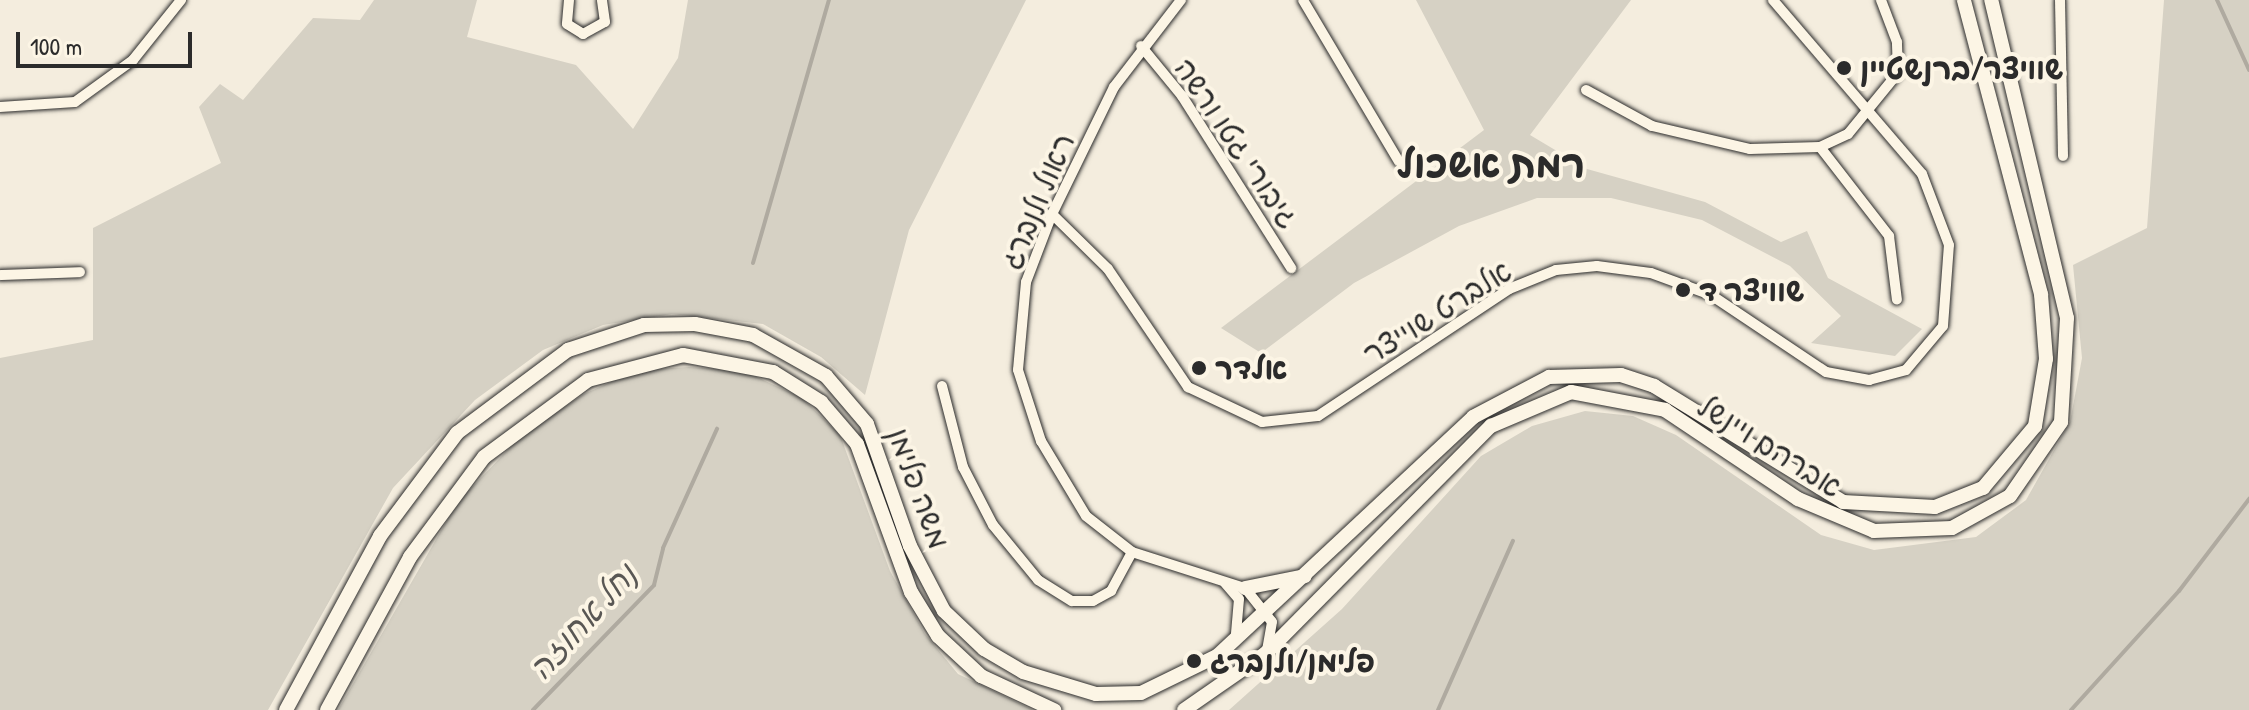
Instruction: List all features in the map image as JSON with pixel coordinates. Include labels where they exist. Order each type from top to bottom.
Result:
[{"type":"main road","name":"אברהם ויינשל","points":[[1268,614],[1473,417],[1549,377],[1621,375],[1654,386],[1843,502],[1935,507],[1983,488],[2035,426],[2046,359],[2041,294],[1964,0]]},
{"type":"main road","name":"אברהם ויינשל","points":[[1266,653],[1491,426],[1571,392],[1665,410],[1798,499],[1874,531],[1952,528],[2010,496],[2061,422],[2067,318],[1991,0]]},
{"type":"main road","name":"משה פלימן","points":[[286,710],[380,536],[457,433],[568,350],[644,325],[695,324],[753,335],[826,376],[867,424],[910,546],[944,611],[984,649],[1023,672],[1076,690],[1141,693],[1234,642],[1268,614]]},
{"type":"main road","name":"משה פלימן","points":[[327,710],[410,557],[484,457],[588,380],[683,355],[765,369],[821,402],[857,444],[911,592],[938,636],[981,676],[1054,710]]},
{"type":"main road","points":[[1245,588],[1275,587],[1313,573]]},
{"type":"main road","points":[[1184,710],[1266,653]]},
{"type":"street","points":[[0,107],[75,102],[133,60],[181,0]]},
{"type":"street","points":[[569,0],[567,24],[583,34],[605,22],[602,0]]},
{"type":"street","name":"ראול ולנברג","points":[[1181,0],[1141,46],[1052,214],[1026,282],[1018,370],[1025,405],[1086,516],[1132,552],[1245,588]]},
{"type":"street","points":[[1303,0],[1399,162]]},
{"type":"street","name":"אלברט שוייצר","points":[[1052,214],[1108,269],[1188,387],[1262,422],[1318,416],[1509,289],[1556,270],[1597,266],[1651,273],[1711,295],[1826,372],[1869,380],[1906,370],[1930,350],[1950,294],[1949,245],[1922,174],[1872,111],[1773,0]]},
{"type":"street","points":[[1586,90],[1666,129],[1750,149],[1820,147],[1848,134],[1872,111],[1898,73],[1897,42],[1881,0]]},
{"type":"street","points":[[2060,0],[2063,156]]},
{"type":"street","name":"גיבורי גטו ורשה","points":[[1141,46],[1182,96],[1291,268]]},
{"type":"street","points":[[1820,147],[1889,236],[1897,300]]},
{"type":"street","points":[[0,275],[80,272]]},
{"type":"street","points":[[942,386],[963,467],[993,525],[1038,580],[1072,601],[1093,601],[1111,591],[1132,552]]},
{"type":"street","points":[[1223,582],[1241,612],[1234,642]]},
{"type":"street","points":[[1245,588],[1268,614],[1266,653]]},
{"type":"shaded area","points":[[374,0],[477,0],[467,37],[576,65],[633,129],[678,58],[688,0],[1026,0],[909,230],[865,395],[821,357],[763,324],[672,314],[603,325],[543,350],[475,400],[393,488],[268,710],[0,710],[0,358],[93,340],[93,228],[221,163],[199,107],[220,84],[243,100],[313,18],[360,20]]},
{"type":"shaded area","points":[[1416,0],[1631,0],[1530,135],[1587,169],[1705,202],[1781,242],[1807,231],[1828,278],[1922,329],[1895,356],[1811,343],[1841,316],[1790,266],[1702,220],[1611,198],[1537,198],[1459,226],[1354,283],[1261,353],[1221,328],[1484,130]]},
{"type":"shaded area","points":[[2164,0],[2249,0],[2249,710],[1229,710],[1342,609],[1481,456],[1532,426],[1585,411],[1633,416],[1676,435],[1821,535],[1874,550],[1976,537],[2026,500],[2070,422],[2082,358],[2073,265],[2147,228]]},
{"type":"shaded area","points":[[689,367],[744,371],[802,398],[840,435],[890,571],[925,634],[958,674],[1033,710],[338,710],[457,503],[520,437],[584,394],[638,370]]},
{"type":"waterway","name":"נחל אחוזה","points":[[753,263],[829,0]]},
{"type":"waterway","points":[[2217,0],[2249,70]]},
{"type":"waterway","name":"נחל אחוזה","points":[[533,710],[654,585],[663,548],[717,429]]},
{"type":"waterway","points":[[2071,710],[2179,591],[2249,499]]},
{"type":"waterway","points":[[1438,710],[1513,541]]},
{"type":"place","name":"שוויצר/ברנשטיין","points":[[1844,68]]},
{"type":"place","name":"שוויצר ד","points":[[1683,290]]},
{"type":"place","name":"אלדר","points":[[1199,368]]},
{"type":"place","name":"פלימן/ולנברג","points":[[1194,661]]},
{"type":"district","name":"רמת אשכול","points":[[1491,164]]}]
